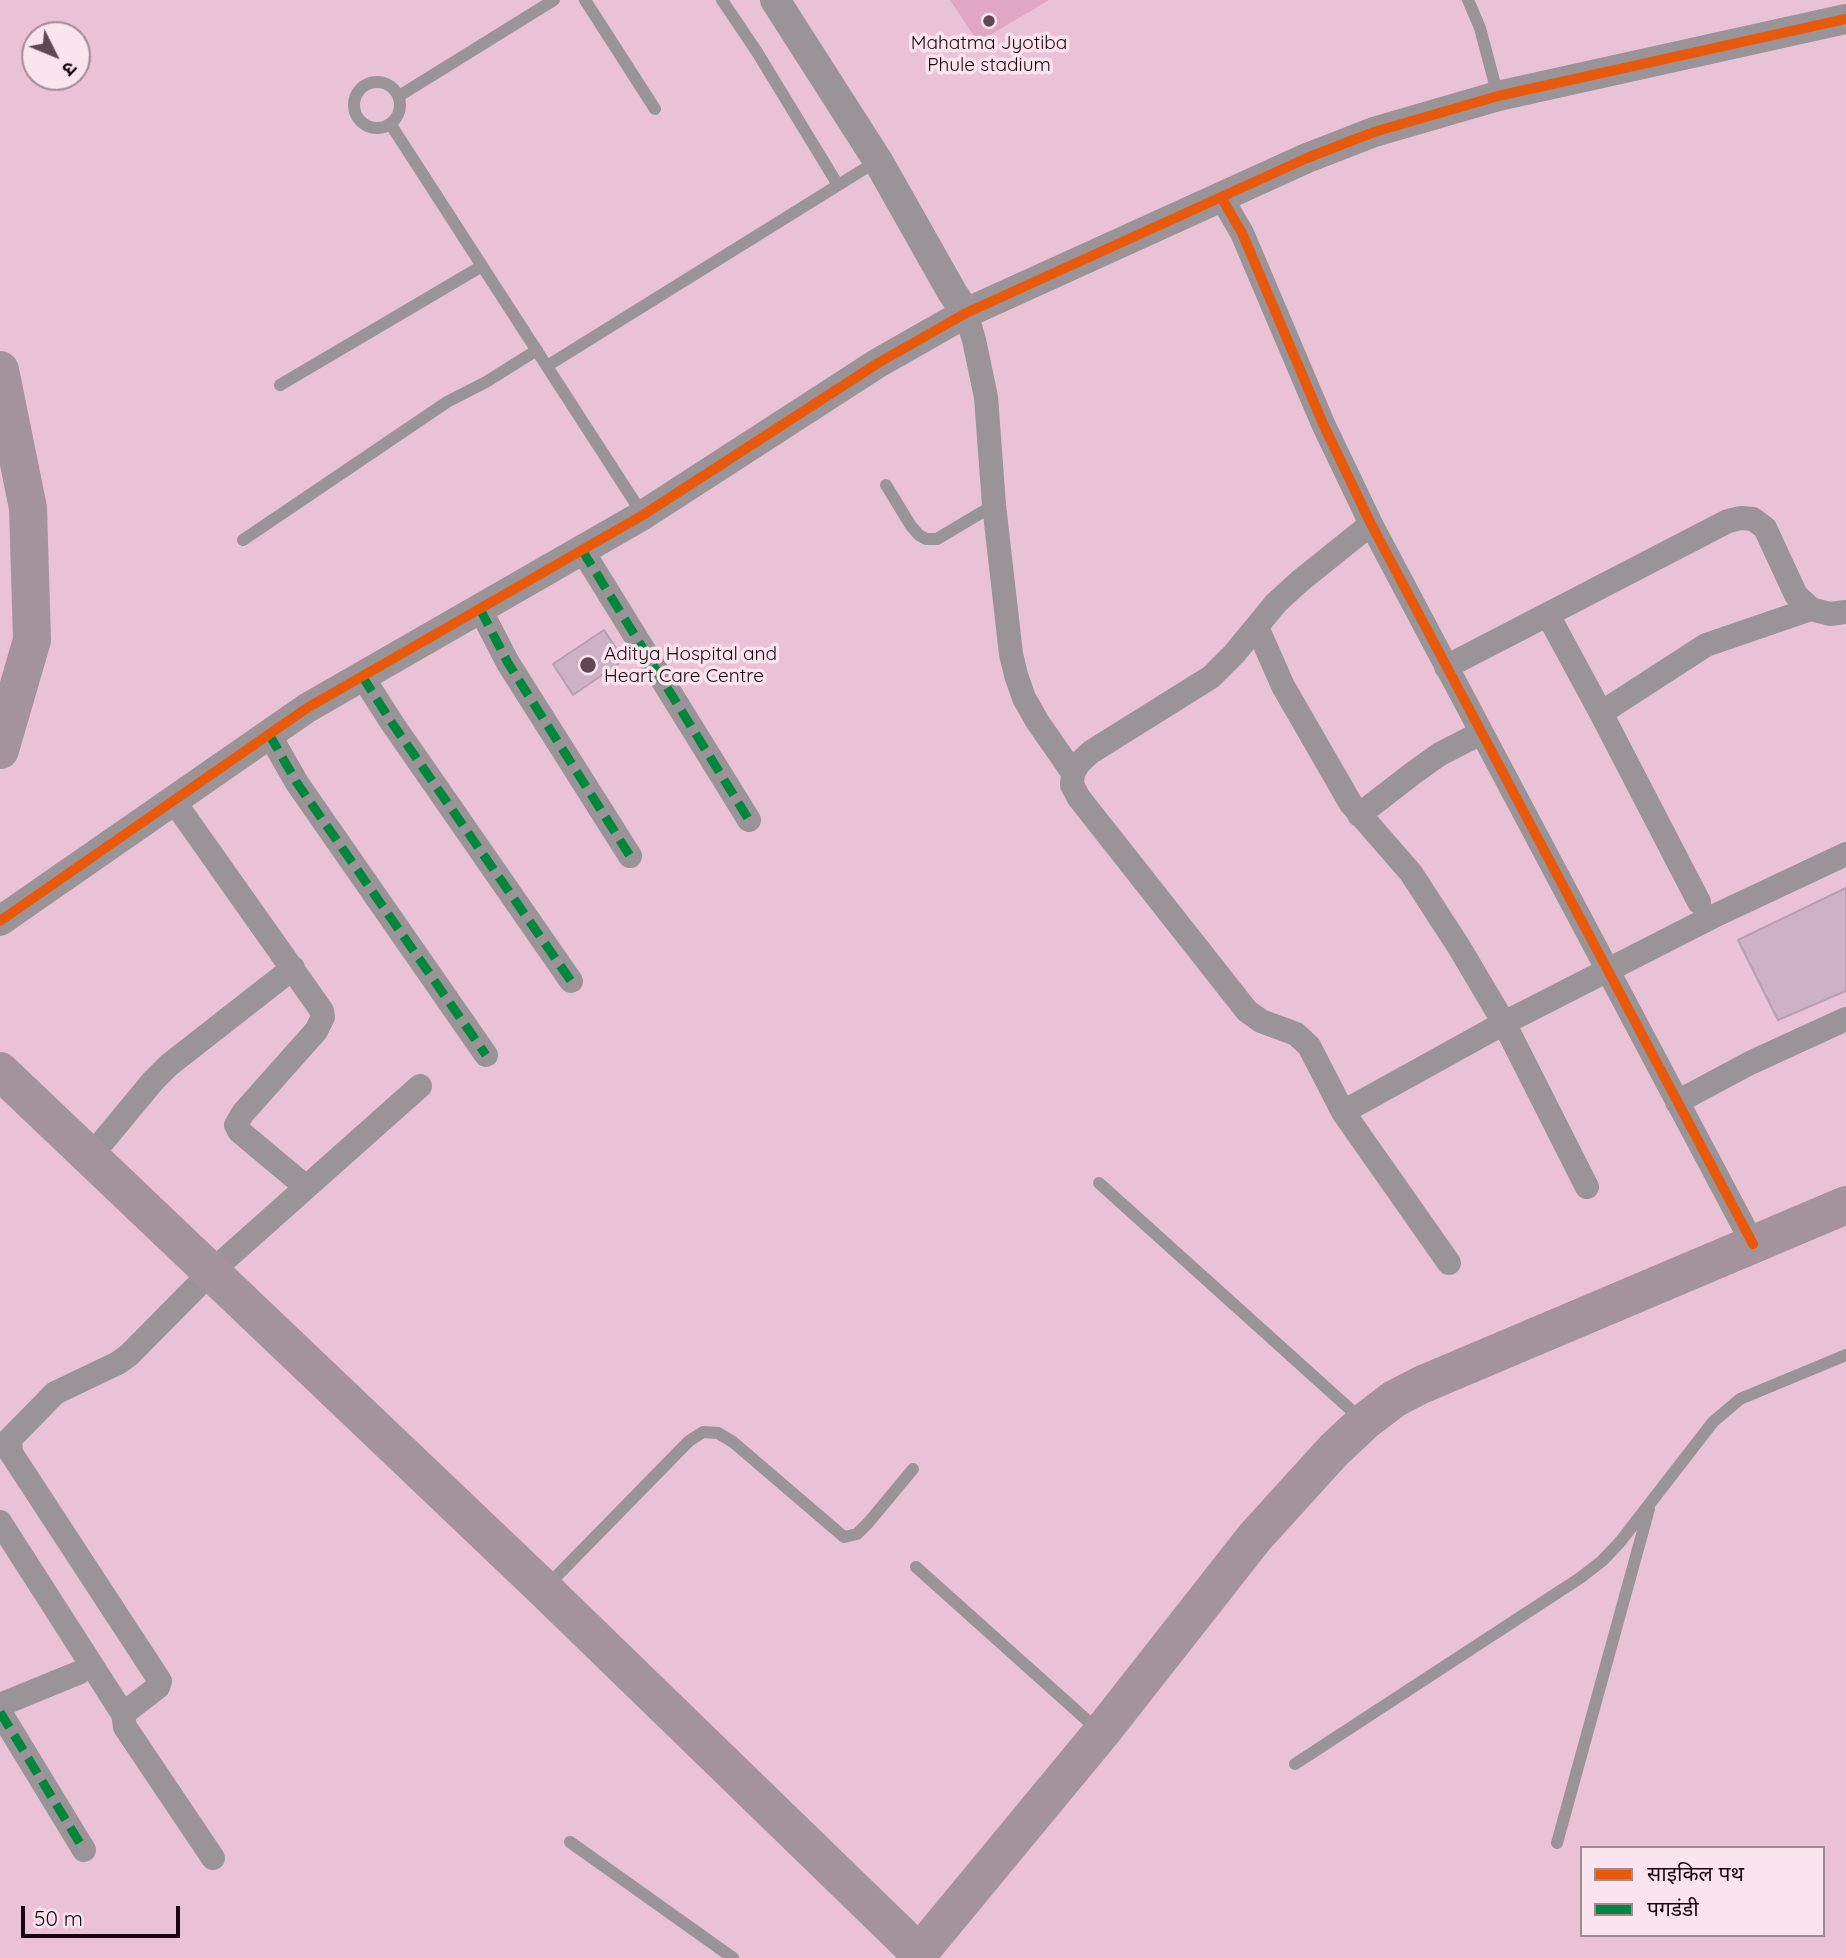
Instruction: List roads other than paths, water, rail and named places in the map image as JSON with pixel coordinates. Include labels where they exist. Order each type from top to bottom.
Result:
[{"type":"main road","points":[[0,370],[28,508],[32,640],[0,750]]},
{"type":"main road","points":[[0,1071],[544,1589],[919,1956],[1101,1733],[1255,1537],[1334,1450],[1364,1422],[1394,1399],[1421,1385],[1846,1205]]},
{"type":"street","points":[[775,0],[878,161],[970,326],[986,397],[1011,654],[1024,698],[1073,773]]},
{"type":"street","points":[[0,921],[307,708],[643,515],[878,363],[970,326],[1221,197],[1307,158],[1374,132],[1498,96],[1846,19]]},
{"type":"street","points":[[1221,197],[1245,241],[1324,426],[1371,524],[1753,1244]]},
{"type":"street","points":[[1446,667],[1728,521],[1741,518],[1753,519],[1765,528],[1796,595],[1811,609],[1830,614],[1846,612]]},
{"type":"street","points":[[1371,524],[1276,603],[1234,654],[1211,677],[1091,752],[1073,773],[1072,785],[1079,798],[1247,1011],[1261,1021],[1296,1034],[1309,1046],[1343,1112],[1449,1263]]},
{"type":"street","points":[[582,550],[750,820]]},
{"type":"street","points":[[480,609],[508,663],[630,856]]},
{"type":"street","points":[[1601,713],[1706,645],[1811,609]]},
{"type":"street","points":[[1548,615],[1699,902]]},
{"type":"street","points":[[1257,627],[1295,708],[1351,804],[1396,853],[1460,947],[1504,1023],[1587,1187]]},
{"type":"street","points":[[362,676],[571,981]]},
{"type":"street","points":[[1359,815],[1440,754],[1481,733]]},
{"type":"street","points":[[269,734],[297,783],[486,1055]]},
{"type":"street","points":[[173,800],[318,1003],[323,1017],[317,1031],[236,1125],[239,1131],[306,1187]]},
{"type":"street","points":[[1343,1112],[1504,1023],[1712,917],[1846,855]]},
{"type":"street","points":[[90,1157],[169,1065],[293,968]]},
{"type":"street","points":[[1677,1102],[1750,1063],[1846,1019]]},
{"type":"street","points":[[123,1714],[158,1687],[160,1681],[11,1453],[10,1439],[55,1393],[129,1355],[211,1272],[420,1086]]},
{"type":"street","points":[[0,1522],[123,1714],[125,1727],[213,1857]]},
{"type":"street","points":[[0,1705],[78,1673]]},
{"type":"street","points":[[0,1712],[85,1850]]},
{"type":"lane","points":[[399,96],[554,0]]},
{"type":"lane","points":[[585,0],[655,109]]},
{"type":"lane","points":[[722,0],[838,185]]},
{"type":"lane","points":[[1468,0],[1480,28],[1498,96]]},
{"type":"lane","points":[[373,82],[388,84],[399,96],[400,112],[391,125],[369,128],[357,118],[354,103],[360,90],[373,82]]},
{"type":"lane","points":[[391,125],[643,515]]},
{"type":"lane","points":[[547,366],[878,161]]},
{"type":"lane","points":[[280,386],[482,266]]},
{"type":"lane","points":[[243,540],[447,402],[486,382],[537,350]]},
{"type":"lane","points":[[886,485],[911,526],[926,540],[937,539],[995,505]]},
{"type":"lane","points":[[1099,1183],[1364,1422]]},
{"type":"lane","points":[[1295,1764],[1580,1578],[1602,1560],[1620,1542],[1713,1422],[1740,1399],[1846,1355]]},
{"type":"lane","points":[[544,1589],[689,1441],[703,1432],[718,1433],[733,1443],[844,1537],[856,1534],[869,1522],[913,1469]]},
{"type":"lane","points":[[1557,1843],[1651,1502]]},
{"type":"lane","points":[[916,1567],[1101,1733]]},
{"type":"lane","points":[[570,1842],[733,1958]]},
{"type":"place","name":"Mahatma Jyotiba Phule stadium","points":[[989,21]]},
{"type":"place","name":"Aditya Hospital and Heart Care Centre","points":[[588,665]]}]
